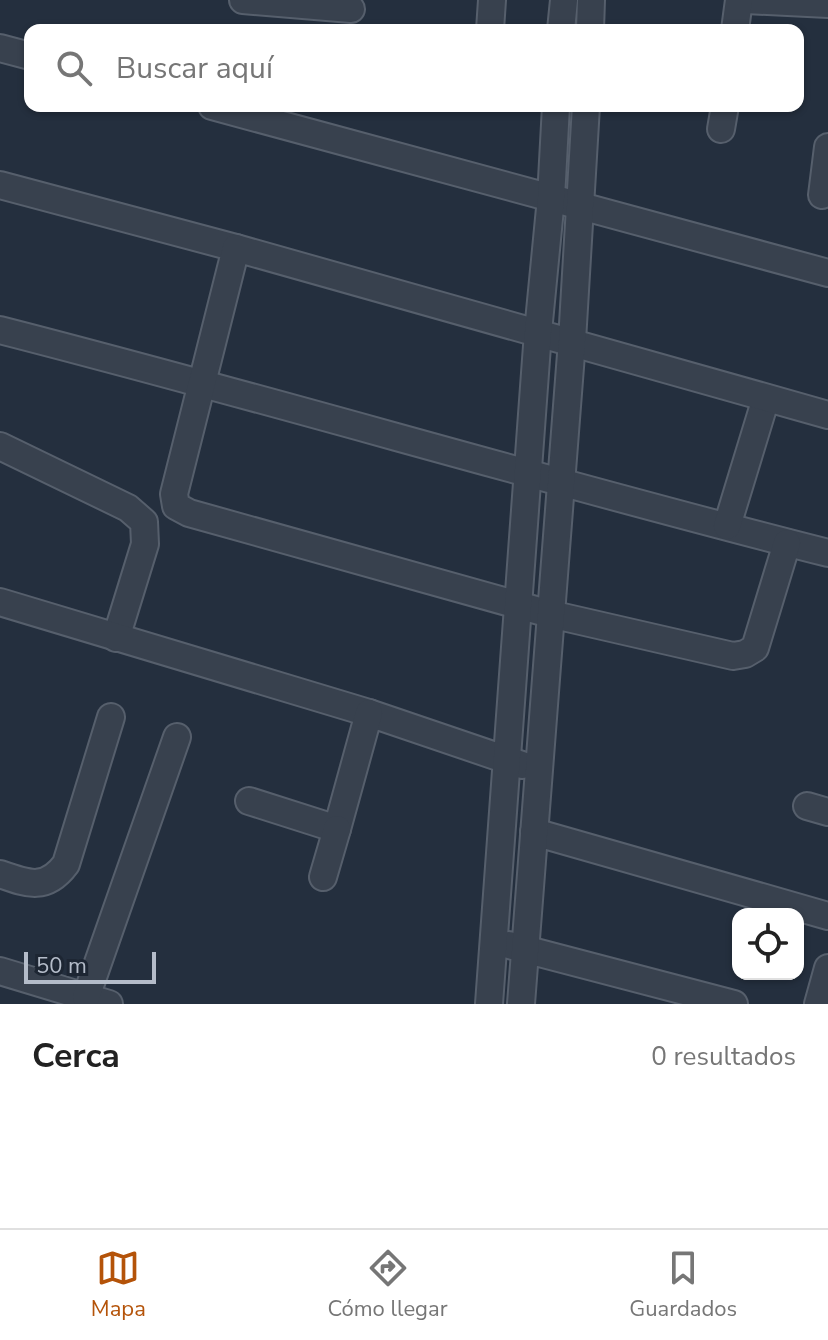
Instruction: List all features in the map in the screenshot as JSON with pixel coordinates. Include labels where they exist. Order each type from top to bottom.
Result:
[{"type":"street","points":[[243,0],[351,13]]},
{"type":"street","points":[[490,24],[492,0]]},
{"type":"street","points":[[562,24],[564,0]]},
{"type":"street","points":[[590,24],[591,0]]},
{"type":"street","points":[[736,24],[739,0]]},
{"type":"street","points":[[746,0],[828,4]]},
{"type":"street","points":[[0,48],[24,54]]},
{"type":"street","points":[[234,112],[828,273]]},
{"type":"street","points":[[489,1004],[556,112]]},
{"type":"street","points":[[521,1004],[572,341],[586,112]]},
{"type":"street","points":[[822,195],[828,147]]},
{"type":"street","points":[[0,185],[572,341],[828,415]]},
{"type":"street","points":[[236,248],[174,494],[176,506],[189,513],[550,614],[723,654],[745,654],[755,648],[787,543]]},
{"type":"street","points":[[0,330],[828,553]]},
{"type":"street","points":[[727,526],[766,398]]},
{"type":"street","points":[[0,446],[128,508],[144,522],[145,544],[116,638]]},
{"type":"street","points":[[0,602],[369,713],[540,772]]},
{"type":"street","points":[[323,877],[369,713]]},
{"type":"street","points":[[0,874],[39,884],[57,877],[66,864],[111,717]]},
{"type":"street","points":[[0,971],[98,1000],[177,737]]},
{"type":"street","points":[[249,801],[337,829]]},
{"type":"street","points":[[534,832],[828,916]]},
{"type":"street","points":[[493,942],[734,1004]]},
{"type":"street","points":[[818,1004],[828,968]]}]
